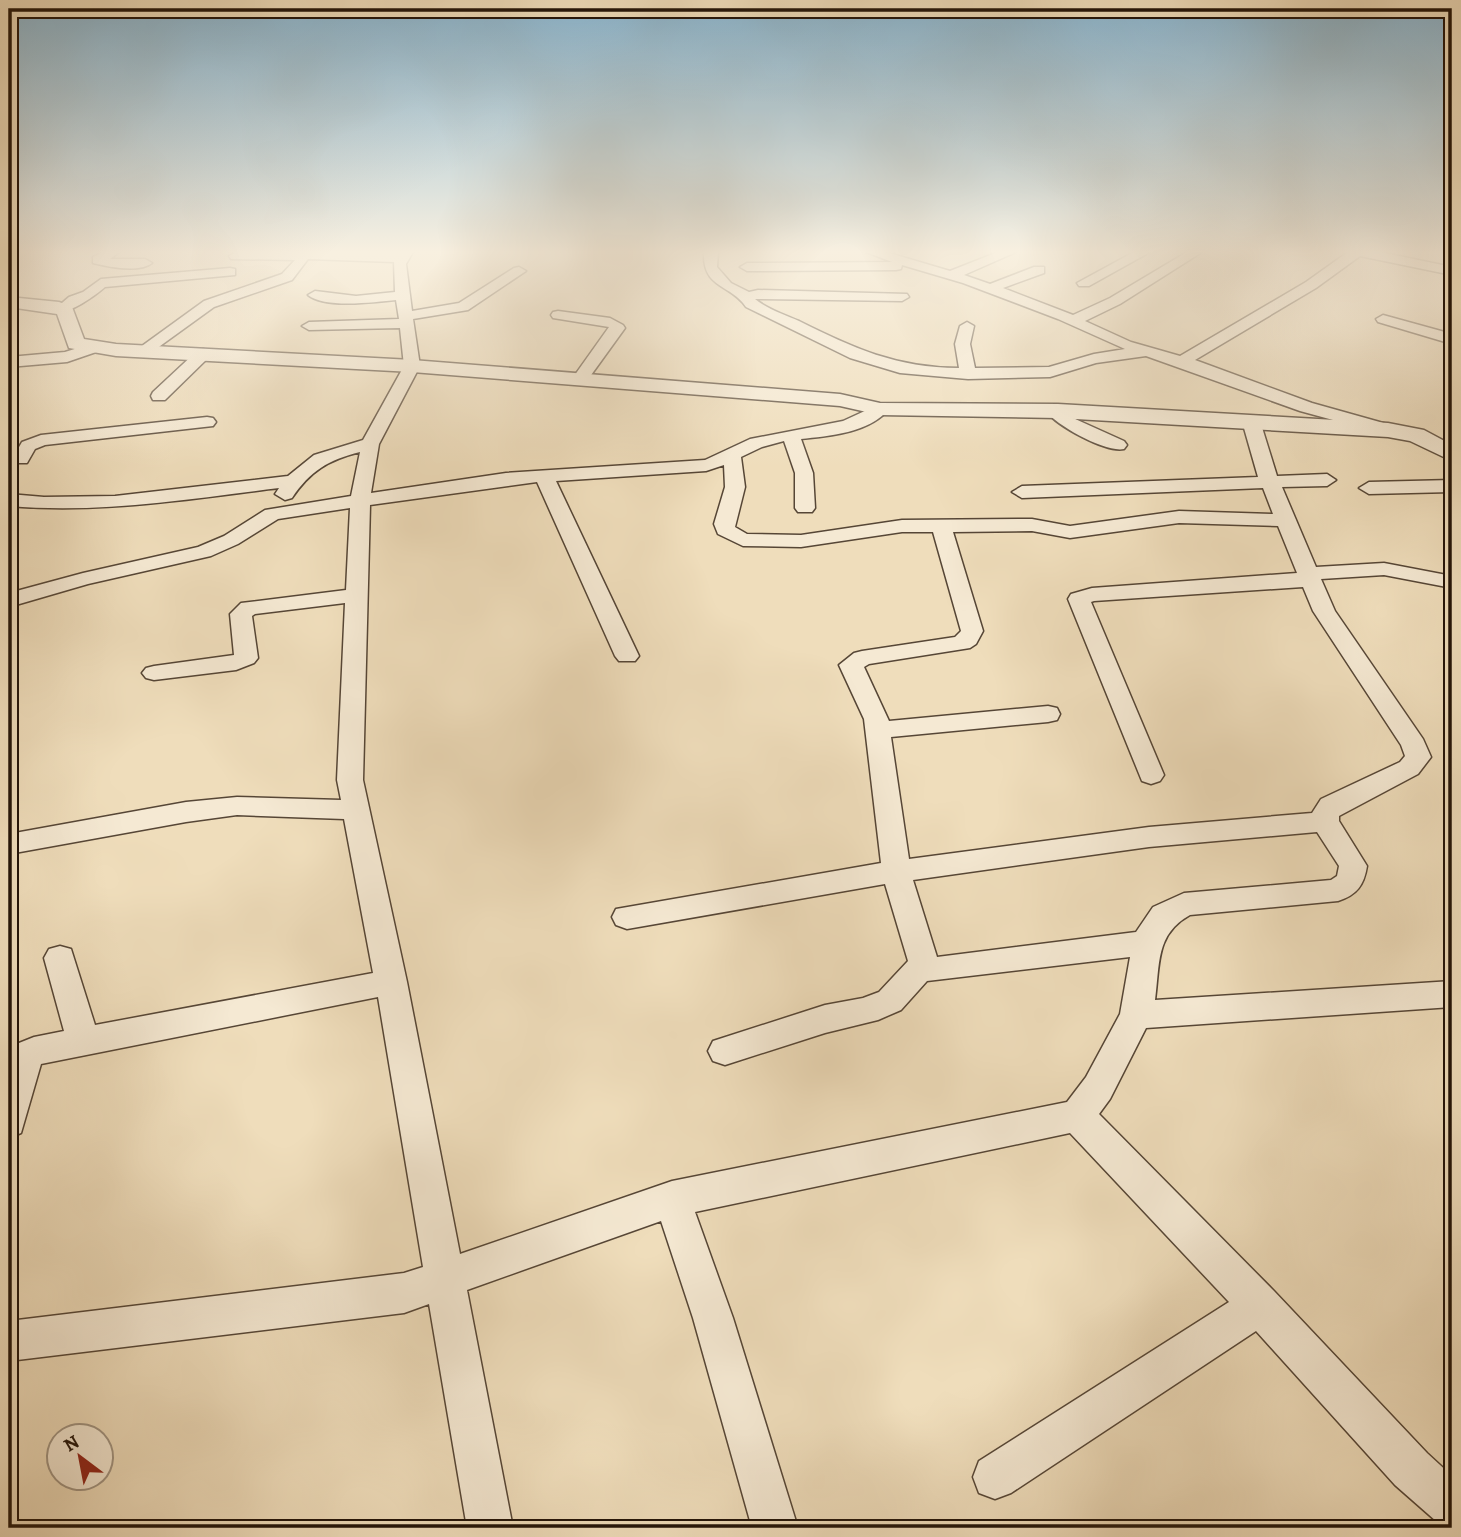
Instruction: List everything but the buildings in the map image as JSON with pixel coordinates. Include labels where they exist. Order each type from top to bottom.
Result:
[{"type":"street","points":[[69,324],[76,344],[143,351],[412,366],[580,379],[840,400],[880,409],[1055,411],[1388,430]]},
{"type":"street","points":[[143,351],[181,324]]},
{"type":"street","points":[[309,326],[325,324]]},
{"type":"street","points":[[407,324],[412,366],[370,444],[360,501],[350,780],[391,982],[490,1528]]},
{"type":"street","points":[[580,379],[617,328],[613,324]]},
{"type":"street","points":[[791,324],[856,355],[916,371],[968,374],[1060,370],[1094,359],[1145,351]]},
{"type":"street","points":[[1080,324],[1145,351],[1182,361],[1307,407],[1388,430],[1416,435],[1452,454]]},
{"type":"street","points":[[1182,361],[1245,324]]},
{"type":"street","points":[[1402,324],[1452,339]]},
{"type":"street","points":[[967,326],[962,337],[962,347],[968,374]]},
{"type":"street","points":[[9,362],[67,357],[97,347]]},
{"type":"street","points":[[159,396],[203,354]]},
{"type":"street","points":[[9,600],[83,579],[204,552],[231,540],[273,514],[506,479],[706,465],[756,443],[852,426],[880,409]]},
{"type":"street","points":[[1055,411],[1067,422],[1118,445]]},
{"type":"street","points":[[9,1341],[404,1293],[672,1199],[1077,1116],[1098,1087],[1136,1015],[1149,936],[1164,915],[1184,904],[1338,890],[1350,881],[1353,866],[1325,822],[1325,814],[1331,807],[1409,768],[1418,757],[1413,745],[1324,611],[1269,481],[1251,421]]},
{"type":"street","points":[[9,488],[15,459],[28,446],[41,440],[207,422]]},
{"type":"street","points":[[791,437],[804,473],[805,508]]},
{"type":"street","points":[[273,514],[292,481],[309,464],[327,454],[370,444]]},
{"type":"street","points":[[732,455],[735,487],[724,524],[730,534],[743,540],[825,539],[886,527],[1032,525],[1070,532],[1179,517],[1286,520]]},
{"type":"street","points":[[544,476],[627,656]]},
{"type":"street","points":[[1022,492],[1327,480]]},
{"type":"street","points":[[9,500],[124,500],[292,481]]},
{"type":"street","points":[[1369,488],[1452,486]]},
{"type":"street","points":[[941,526],[972,631],[968,639],[962,643],[854,661],[851,665],[872,705],[878,730],[896,871],[924,964],[931,970],[1148,943]]},
{"type":"street","points":[[1151,775],[1079,600],[1092,595],[1384,569],[1452,582]]},
{"type":"street","points":[[154,673],[236,663],[246,658],[241,614],[249,608],[357,595]]},
{"type":"street","points":[[878,730],[1048,714]]},
{"type":"street","points":[[9,844],[186,812],[237,806],[356,810]]},
{"type":"street","points":[[627,918],[896,871],[1101,842],[1325,822]]},
{"type":"street","points":[[60,958],[83,1041]]},
{"type":"street","points":[[725,1051],[890,1001],[924,964]]},
{"type":"street","points":[[9,1122],[26,1055],[83,1041],[391,982]]},
{"type":"street","points":[[1136,1015],[1452,994]]},
{"type":"street","points":[[1077,1116],[1260,1305],[1410,1469],[1452,1505]]},
{"type":"street","points":[[672,1199],[713,1318],[775,1528]]},
{"type":"street","points":[[995,1477],[1260,1305]]}]
